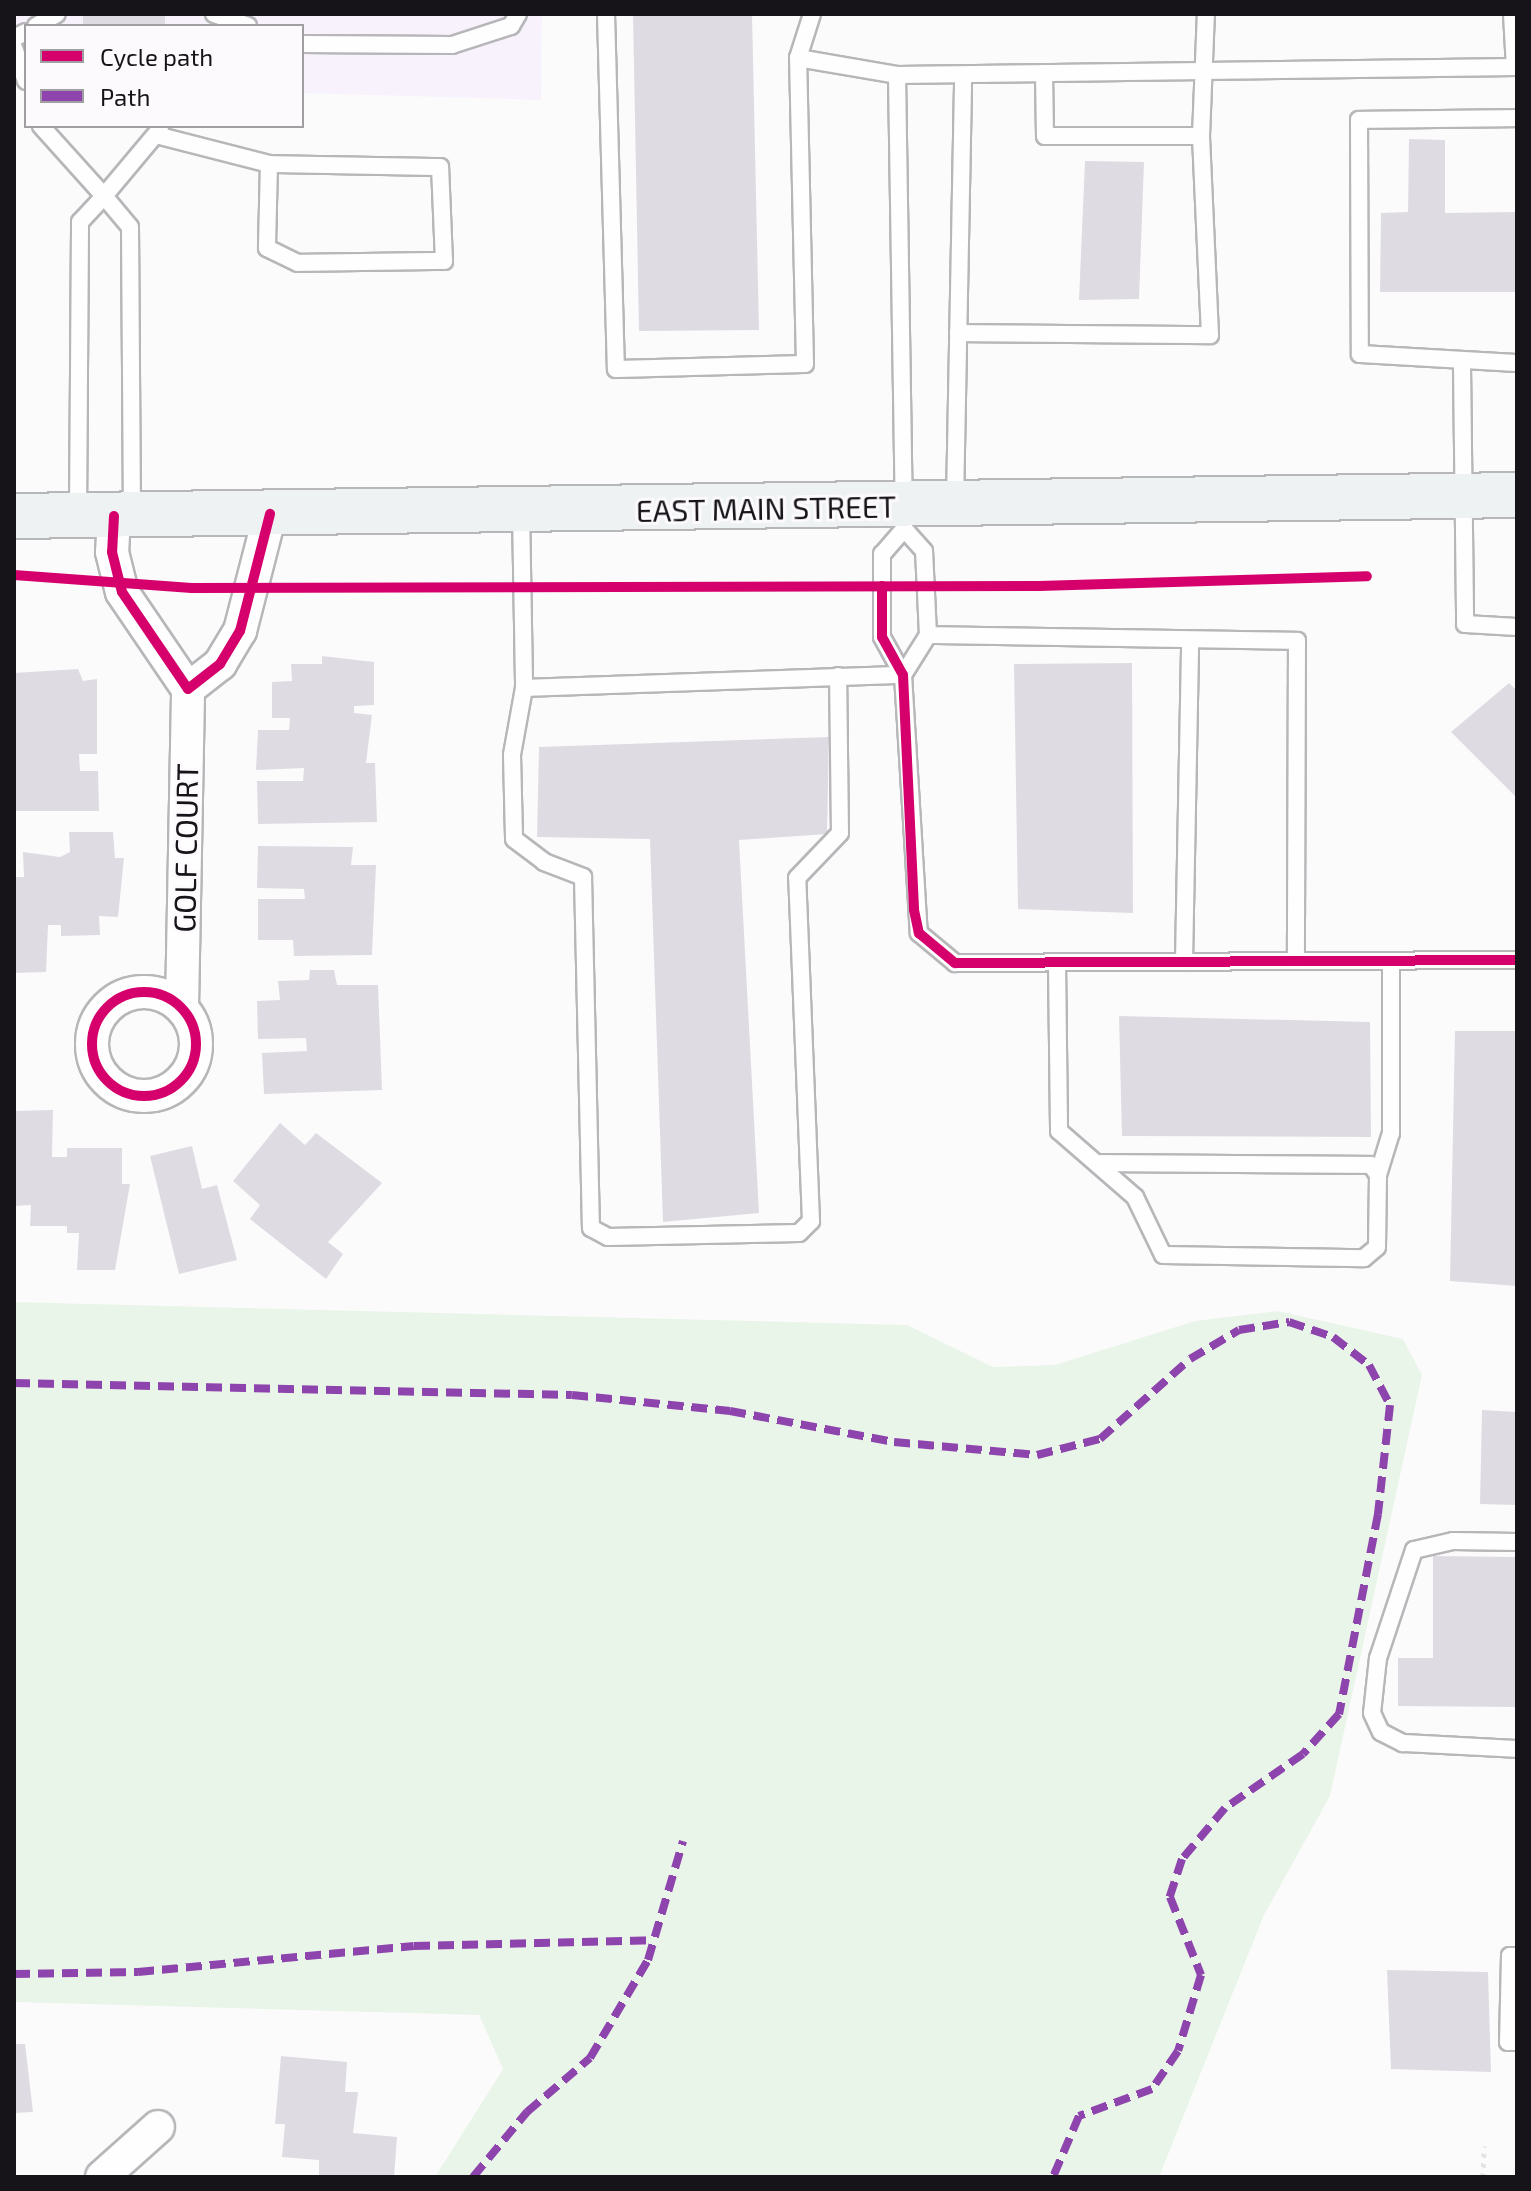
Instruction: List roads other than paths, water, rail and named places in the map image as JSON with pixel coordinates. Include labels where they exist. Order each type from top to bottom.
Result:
[{"type":"main road","name":"EAST MAIN STREET","points":[[14,516],[521,510],[904,518],[955,504],[1517,495]]},
{"type":"street","points":[[108,516],[112,552],[122,592],[188,689],[220,664],[240,631],[270,514]]},
{"type":"street","name":"GOLF COURT","points":[[182,1007],[188,689]]},
{"type":"street","points":[[102,2177],[158,2127]]},
{"type":"lane","points":[[40,24],[57,14]]},
{"type":"lane","points":[[214,14],[242,24]]},
{"type":"lane","points":[[304,44],[452,45],[511,26],[518,14]]},
{"type":"lane","points":[[606,14],[616,369],[805,364],[798,58],[812,14]]},
{"type":"lane","points":[[958,333],[1210,335],[1201,136],[1208,71],[1206,14]]},
{"type":"lane","points":[[798,58],[897,75],[1516,67],[1512,14]]},
{"type":"lane","points":[[14,48],[24,76]]},
{"type":"lane","points":[[1044,73],[1045,136],[1201,136]]},
{"type":"lane","points":[[897,75],[904,518],[924,551],[928,635],[903,675]]},
{"type":"lane","points":[[955,504],[963,75]]},
{"type":"lane","points":[[1517,118],[1359,120],[1360,354],[1462,366],[1517,363]]},
{"type":"lane","points":[[43,128],[130,227],[108,516]]},
{"type":"lane","points":[[108,516],[80,222],[159,131],[269,164],[440,167],[444,261],[298,263],[267,248],[269,164]]},
{"type":"lane","points":[[1462,366],[1465,624],[1517,627]]},
{"type":"lane","points":[[521,510],[524,688],[512,755],[514,839],[544,862],[583,877],[591,1228],[608,1237],[799,1233],[811,1221],[797,878],[840,833],[838,676]]},
{"type":"lane","points":[[904,518],[882,554],[882,637],[903,675],[919,933],[955,963],[1517,960]]},
{"type":"lane","points":[[928,635],[1297,641],[1296,961]]},
{"type":"lane","points":[[1184,962],[1190,640]]},
{"type":"lane","points":[[524,688],[903,675]]},
{"type":"lane","points":[[1057,963],[1059,1131],[1101,1163],[1150,1218],[1163,1255],[1364,1258],[1377,1247],[1378,1175],[1391,1133],[1391,961]]},
{"type":"lane","points":[[1101,1163],[1363,1164],[1378,1175]]},
{"type":"lane","points":[[1517,1542],[1453,1541],[1414,1550],[1378,1658],[1372,1713],[1381,1732],[1403,1743],[1517,1749]]},
{"type":"lane","points":[[1517,1956],[1510,1956],[1508,2042],[1517,2042]]}]
